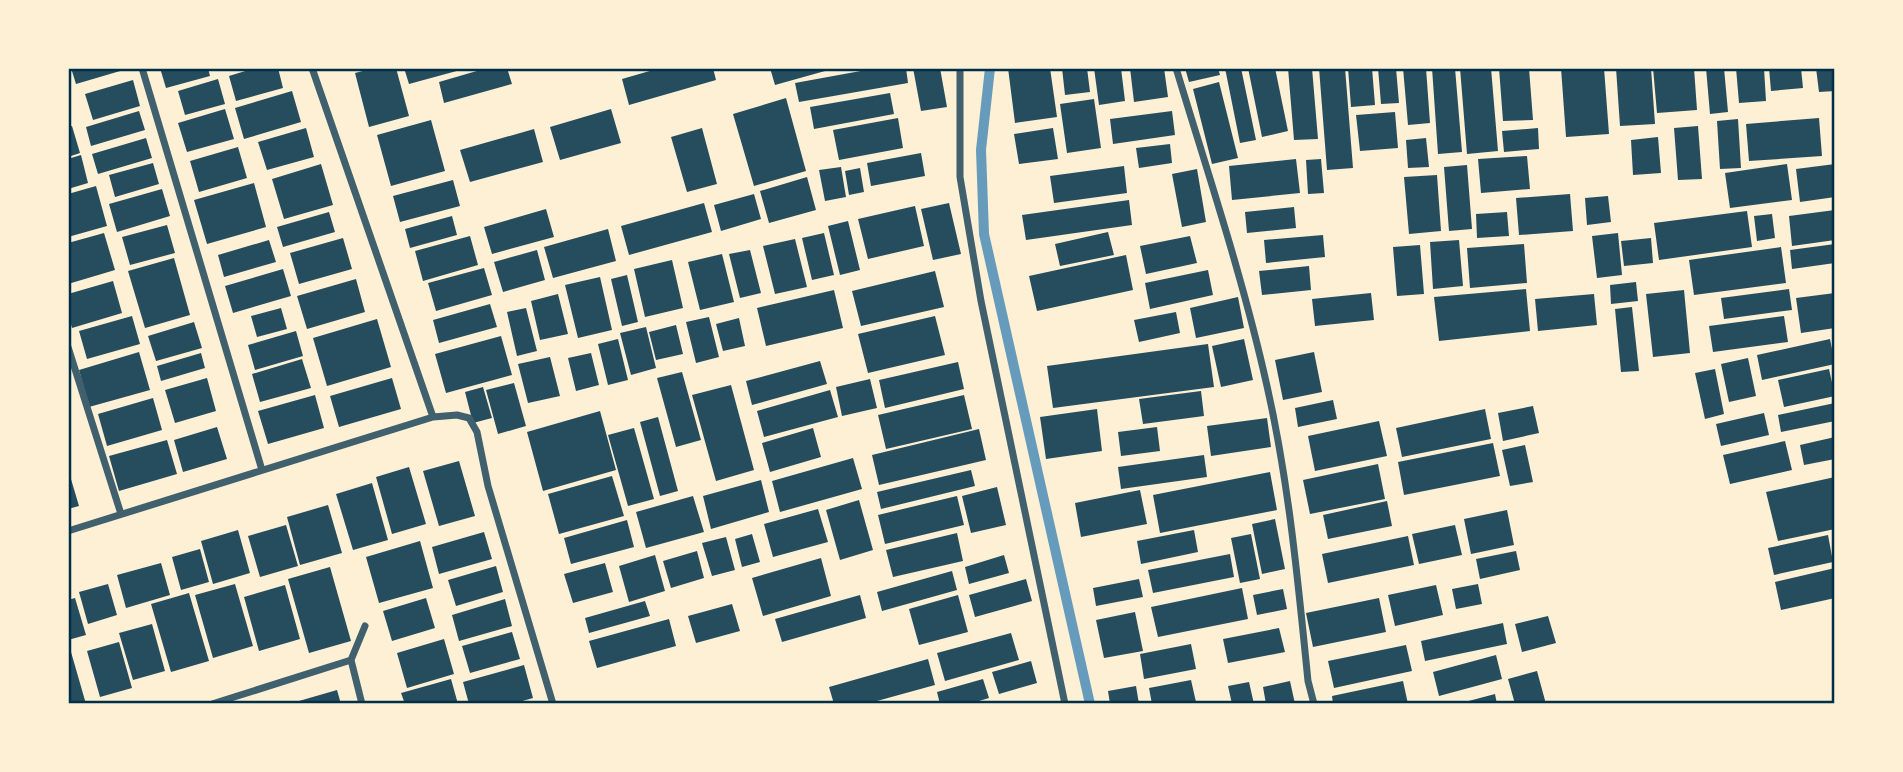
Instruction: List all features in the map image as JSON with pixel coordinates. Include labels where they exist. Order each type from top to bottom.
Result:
[{"type":"street","points":[[142,68],[262,470]]},
{"type":"street","points":[[312,68],[433,417]]},
{"type":"street","points":[[960,68],[961,177],[979,289],[1065,704]]},
{"type":"street","points":[[1176,68],[1233,256],[1267,385],[1287,487],[1308,681],[1314,704]]},
{"type":"street","points":[[68,348],[121,514]]},
{"type":"street","points":[[68,531],[433,417],[457,415],[469,418],[477,432],[488,486],[554,704]]},
{"type":"street","points":[[362,704],[351,660],[365,626]]},
{"type":"street","points":[[212,704],[351,660]]},
{"type":"building","points":[[71,68],[127,68],[127,69],[76,84]]},
{"type":"building","points":[[160,68],[208,68],[210,76],[166,88]]},
{"type":"building","points":[[255,68],[278,68],[283,88],[236,101],[229,76]]},
{"type":"building","points":[[374,68],[396,68],[409,116],[369,127],[355,73]]},
{"type":"building","points":[[404,68],[464,68],[464,69],[409,84]]},
{"type":"building","points":[[487,68],[507,68],[512,84],[444,103],[439,82]]},
{"type":"building","points":[[660,68],[713,68],[716,80],[629,105],[622,79]]},
{"type":"building","points":[[770,68],[824,68],[825,71],[775,85]]},
{"type":"building","points":[[877,68],[906,68],[908,83],[799,102],[795,83]]},
{"type":"building","points":[[913,68],[940,68],[947,107],[921,111]]},
{"type":"building","points":[[1008,68],[1050,68],[1057,117],[1015,123]]},
{"type":"building","points":[[1062,68],[1087,68],[1090,92],[1065,95]]},
{"type":"building","points":[[1094,68],[1121,68],[1125,101],[1099,105]]},
{"type":"building","points":[[1130,68],[1164,68],[1168,97],[1134,102]]},
{"type":"building","points":[[1185,68],[1218,68],[1220,75],[1189,82]]},
{"type":"building","points":[[1225,68],[1241,68],[1256,140],[1240,143]]},
{"type":"building","points":[[1248,68],[1275,68],[1288,131],[1262,137]]},
{"type":"building","points":[[1288,68],[1312,68],[1318,139],[1294,140]]},
{"type":"building","points":[[1319,68],[1345,68],[1353,168],[1327,170]]},
{"type":"building","points":[[1348,68],[1372,68],[1375,105],[1351,107]]},
{"type":"building","points":[[1378,68],[1396,68],[1399,103],[1381,104]]},
{"type":"building","points":[[1403,68],[1426,68],[1430,123],[1408,125]]},
{"type":"building","points":[[1432,68],[1455,68],[1462,152],[1438,154]]},
{"type":"building","points":[[1460,68],[1491,68],[1498,151],[1467,154]]},
{"type":"building","points":[[1499,68],[1529,68],[1533,120],[1503,121]]},
{"type":"building","points":[[1561,68],[1604,68],[1609,134],[1566,137]]},
{"type":"building","points":[[1616,68],[1651,68],[1655,124],[1620,126]]},
{"type":"building","points":[[1653,68],[1694,68],[1697,110],[1657,113]]},
{"type":"building","points":[[1706,68],[1724,68],[1728,112],[1710,114]]},
{"type":"building","points":[[1736,68],[1764,68],[1766,101],[1739,103]]},
{"type":"building","points":[[1769,68],[1801,68],[1803,88],[1771,91]]},
{"type":"building","points":[[1816,68],[1835,68],[1835,91],[1819,92]]},
{"type":"building","points":[[218,79],[225,104],[185,115],[178,91]]},
{"type":"building","points":[[133,80],[140,106],[93,120],[85,94]]},
{"type":"building","points":[[1219,82],[1238,158],[1212,164],[1193,89]]},
{"type":"building","points":[[292,91],[301,122],[244,139],[235,108]]},
{"type":"building","points":[[890,93],[894,114],[814,129],[810,107]]},
{"type":"building","points":[[786,98],[806,171],[754,186],[733,114]]},
{"type":"building","points":[[1094,99],[1101,148],[1067,153],[1060,104]]},
{"type":"building","points":[[225,109],[234,139],[187,152],[178,123]]},
{"type":"building","points":[[611,109],[621,143],[560,160],[550,127]]},
{"type":"building","points":[[139,111],[145,130],[91,146],[86,127]]},
{"type":"building","points":[[1172,111],[1175,135],[1113,144],[1110,119]]},
{"type":"building","points":[[1395,112],[1398,148],[1360,151],[1356,115]]},
{"type":"building","points":[[898,118],[903,148],[839,160],[833,130]]},
{"type":"building","points":[[1819,118],[1822,156],[1749,161],[1746,124]]},
{"type":"building","points":[[1738,119],[1741,168],[1720,169],[1717,121]]},
{"type":"building","points":[[431,120],[445,171],[391,186],[377,135]]},
{"type":"building","points":[[72,126],[80,153],[68,157],[68,127]]},
{"type":"building","points":[[1698,126],[1702,179],[1678,180],[1674,128]]},
{"type":"building","points":[[306,128],[314,157],[267,170],[258,142]]},
{"type":"building","points":[[702,128],[717,184],[687,192],[671,137]]},
{"type":"building","points":[[1053,128],[1058,159],[1019,164],[1014,134]]},
{"type":"building","points":[[1538,128],[1539,149],[1504,152],[1502,131]]},
{"type":"building","points":[[534,129],[543,162],[470,182],[460,150]]},
{"type":"building","points":[[1658,137],[1661,173],[1633,175],[1631,140]]},
{"type":"building","points":[[146,138],[152,158],[98,174],[92,154]]},
{"type":"building","points":[[1426,138],[1429,167],[1408,168],[1406,140]]},
{"type":"building","points":[[1170,144],[1172,163],[1139,168],[1136,148]]},
{"type":"building","points":[[238,147],[247,178],[199,192],[190,161]]},
{"type":"building","points":[[921,153],[925,176],[871,186],[867,163]]},
{"type":"building","points":[[81,155],[88,183],[68,189],[68,159]]},
{"type":"building","points":[[1527,156],[1530,189],[1481,193],[1478,159]]},
{"type":"building","points":[[1296,159],[1300,193],[1232,200],[1229,166]]},
{"type":"building","points":[[1321,159],[1324,193],[1308,194],[1306,160]]},
{"type":"building","points":[[153,163],[159,184],[115,197],[109,175]]},
{"type":"building","points":[[321,164],[333,205],[284,219],[272,179]]},
{"type":"building","points":[[1787,164],[1792,200],[1730,208],[1725,173]]},
{"type":"building","points":[[1835,164],[1835,197],[1800,202],[1796,169]]},
{"type":"building","points":[[1467,165],[1472,229],[1449,231],[1444,167]]},
{"type":"building","points":[[1124,166],[1127,193],[1054,203],[1050,176]]},
{"type":"building","points":[[841,167],[846,197],[825,201],[819,170]]},
{"type":"building","points":[[860,168],[864,192],[849,195],[845,171]]},
{"type":"building","points":[[1197,169],[1206,222],[1182,227],[1172,174]]},
{"type":"building","points":[[1437,175],[1441,231],[1409,234],[1404,177]]},
{"type":"building","points":[[807,177],[816,210],[769,223],[760,191]]},
{"type":"building","points":[[453,180],[460,206],[400,222],[393,196]]},
{"type":"building","points":[[254,183],[266,227],[207,244],[194,200]]},
{"type":"building","points":[[96,186],[107,226],[68,237],[68,194]]},
{"type":"building","points":[[162,189],[170,216],[117,232],[109,204]]},
{"type":"building","points":[[754,194],[761,219],[721,231],[714,205]]},
{"type":"building","points":[[1570,194],[1573,231],[1519,235],[1516,198]]},
{"type":"building","points":[[1608,196],[1611,222],[1587,225],[1585,198]]},
{"type":"building","points":[[1129,200],[1132,225],[1026,240],[1022,215]]},
{"type":"building","points":[[704,203],[712,232],[629,255],[621,226]]},
{"type":"building","points":[[949,203],[961,254],[933,260],[921,209]]},
{"type":"building","points":[[915,206],[924,246],[868,259],[858,219]]},
{"type":"building","points":[[1294,207],[1296,228],[1247,233],[1245,212]]},
{"type":"building","points":[[546,209],[554,237],[492,254],[484,227]]},
{"type":"building","points":[[1835,210],[1835,240],[1792,246],[1789,216]]},
{"type":"building","points":[[1747,211],[1752,247],[1659,260],[1654,223]]},
{"type":"building","points":[[329,212],[335,232],[283,247],[277,227]]},
{"type":"building","points":[[1507,212],[1509,236],[1477,238],[1476,214]]},
{"type":"building","points":[[1772,214],[1775,238],[1757,241],[1754,216]]},
{"type":"building","points":[[452,216],[457,235],[410,248],[405,229]]},
{"type":"building","points":[[848,221],[860,270],[840,275],[828,226]]},
{"type":"building","points":[[167,225],[175,253],[130,265],[122,237]]},
{"type":"building","points":[[608,229],[616,261],[553,278],[544,247]]},
{"type":"building","points":[[1108,232],[1114,255],[1060,266],[1055,244]]},
{"type":"building","points":[[104,233],[115,270],[68,284],[68,243]]},
{"type":"building","points":[[824,233],[834,275],[812,280],[802,238]]},
{"type":"building","points":[[1618,233],[1622,275],[1597,278],[1592,236]]},
{"type":"building","points":[[1323,235],[1325,257],[1266,263],[1264,240]]},
{"type":"building","points":[[470,236],[478,265],[423,281],[415,251]]},
{"type":"building","points":[[1190,236],[1197,263],[1146,274],[1140,246]]},
{"type":"building","points":[[343,238],[352,269],[299,284],[290,253]]},
{"type":"building","points":[[1651,238],[1653,263],[1624,266],[1621,241]]},
{"type":"building","points":[[795,239],[807,287],[775,294],[763,246]]},
{"type":"building","points":[[269,240],[276,262],[224,277],[218,255]]},
{"type":"building","points":[[1459,240],[1463,286],[1433,289],[1430,242]]},
{"type":"building","points":[[1524,244],[1527,283],[1470,288],[1467,248]]},
{"type":"building","points":[[1835,244],[1835,263],[1792,269],[1790,250]]},
{"type":"building","points":[[1420,245],[1424,294],[1397,296],[1393,247]]},
{"type":"building","points":[[1781,247],[1786,283],[1694,295],[1689,260]]},
{"type":"building","points":[[537,250],[545,280],[503,292],[494,262]]},
{"type":"building","points":[[750,250],[761,293],[740,298],[729,254]]},
{"type":"building","points":[[722,254],[734,302],[700,310],[688,262]]},
{"type":"building","points":[[1126,255],[1133,290],[1037,311],[1029,276]]},
{"type":"building","points":[[174,258],[190,315],[145,328],[128,271]]},
{"type":"building","points":[[672,260],[683,308],[645,317],[634,269]]},
{"type":"building","points":[[1309,266],[1311,290],[1262,295],[1259,271]]},
{"type":"building","points":[[484,268],[492,295],[436,311],[428,283]]},
{"type":"building","points":[[283,269],[291,296],[233,313],[225,286]]},
{"type":"building","points":[[1208,270],[1213,295],[1150,309],[1145,283]]},
{"type":"building","points":[[935,271],[944,307],[861,326],[852,291]]},
{"type":"building","points":[[627,275],[638,322],[622,326],[611,279]]},
{"type":"building","points":[[600,277],[612,330],[578,338],[565,285]]},
{"type":"building","points":[[356,279],[365,312],[307,329],[297,296]]},
{"type":"building","points":[[113,281],[122,313],[72,328],[68,313],[68,294]]},
{"type":"building","points":[[1636,282],[1638,301],[1611,304],[1610,285]]},
{"type":"building","points":[[1526,289],[1530,331],[1439,341],[1434,297]]},
{"type":"building","points":[[1789,289],[1792,310],[1724,319],[1721,298]]},
{"type":"building","points":[[834,290],[843,328],[766,346],[757,308]]},
{"type":"building","points":[[1684,290],[1690,353],[1653,357],[1646,294]]},
{"type":"building","points":[[1371,293],[1374,320],[1315,326],[1312,299]]},
{"type":"building","points":[[1835,293],[1835,328],[1801,333],[1796,298]]},
{"type":"building","points":[[558,294],[568,334],[540,340],[531,301]]},
{"type":"building","points":[[1594,294],[1597,325],[1538,331],[1535,299]]},
{"type":"building","points":[[1238,297],[1244,328],[1196,338],[1190,308]]},
{"type":"building","points":[[490,304],[497,327],[439,343],[433,320]]},
{"type":"building","points":[[1632,307],[1639,371],[1621,372],[1615,309]]},
{"type":"building","points":[[281,308],[287,329],[257,337],[251,316]]},
{"type":"building","points":[[526,308],[537,351],[517,356],[507,312]]},
{"type":"building","points":[[1176,312],[1180,333],[1139,342],[1134,320]]},
{"type":"building","points":[[132,316],[140,344],[87,359],[79,331]]},
{"type":"building","points":[[935,316],[945,355],[868,373],[858,334]]},
{"type":"building","points":[[1784,316],[1788,342],[1713,352],[1709,326]]},
{"type":"building","points":[[709,317],[719,357],[696,363],[686,322]]},
{"type":"building","points":[[739,318],[745,346],[723,351],[716,324]]},
{"type":"building","points":[[377,319],[391,367],[327,386],[313,338]]},
{"type":"building","points":[[194,322],[202,348],[156,361],[148,336]]},
{"type":"building","points":[[676,325],[683,354],[656,360],[649,332]]},
{"type":"building","points":[[646,327],[656,368],[631,375],[620,333]]},
{"type":"building","points":[[296,331],[303,356],[255,370],[248,345]]},
{"type":"building","points":[[501,336],[512,375],[446,393],[435,354]]},
{"type":"building","points":[[618,339],[628,380],[608,385],[598,344]]},
{"type":"building","points":[[1244,339],[1253,380],[1221,387],[1212,346]]},
{"type":"building","points":[[1830,339],[1835,364],[1762,380],[1757,355]]},
{"type":"building","points":[[1208,344],[1214,387],[1053,408],[1047,366]]},
{"type":"building","points":[[139,352],[150,390],[89,407],[79,370]]},
{"type":"building","points":[[1314,352],[1322,392],[1283,400],[1275,360]]},
{"type":"building","points":[[201,353],[205,368],[161,381],[157,366]]},
{"type":"building","points":[[591,353],[599,385],[576,391],[568,358]]},
{"type":"building","points":[[550,357],[560,396],[528,403],[518,364]]},
{"type":"building","points":[[1748,358],[1756,396],[1729,402],[1721,364]]},
{"type":"building","points":[[302,359],[311,388],[260,402],[252,374]]},
{"type":"building","points":[[820,361],[827,384],[752,405],[746,381]]},
{"type":"building","points":[[958,362],[964,389],[885,408],[879,380]]},
{"type":"building","points":[[1715,369],[1724,414],[1705,419],[1695,373]]},
{"type":"building","points":[[1829,369],[1835,396],[1784,407],[1778,380]]},
{"type":"building","points":[[682,372],[701,440],[676,447],[657,378]]},
{"type":"building","points":[[207,378],[216,411],[175,423],[165,390]]},
{"type":"building","points":[[392,378],[401,409],[339,427],[330,396]]},
{"type":"building","points":[[870,379],[877,408],[842,416],[836,387]]},
{"type":"building","points":[[514,383],[526,426],[498,434],[486,390]]},
{"type":"building","points":[[731,385],[754,470],[716,481],[692,395]]},
{"type":"building","points":[[483,387],[492,418],[473,423],[465,392]]},
{"type":"building","points":[[830,390],[838,417],[764,437],[757,411]]},
{"type":"building","points":[[1201,391],[1204,416],[1143,424],[1139,399]]},
{"type":"building","points":[[315,395],[324,428],[268,444],[258,411]]},
{"type":"building","points":[[964,395],[972,429],[886,449],[878,415]]},
{"type":"building","points":[[153,398],[162,430],[107,446],[98,414]]},
{"type":"building","points":[[1333,400],[1337,419],[1298,427],[1295,408]]},
{"type":"building","points":[[1835,403],[1835,421],[1781,432],[1778,415]]},
{"type":"building","points":[[1533,406],[1539,433],[1503,441],[1498,413]]},
{"type":"building","points":[[1097,409],[1102,451],[1046,459],[1040,417]]},
{"type":"building","points":[[1485,409],[1491,439],[1402,457],[1396,428]]},
{"type":"building","points":[[600,411],[616,470],[543,491],[527,432]]},
{"type":"building","points":[[1764,413],[1769,435],[1721,446],[1716,424]]},
{"type":"building","points":[[658,417],[678,491],[660,496],[640,422]]},
{"type":"building","points":[[1267,418],[1271,447],[1211,456],[1207,426]]},
{"type":"building","points":[[1379,421],[1387,456],[1315,471],[1308,436]]},
{"type":"building","points":[[217,427],[227,459],[183,472],[174,440]]},
{"type":"building","points":[[1157,427],[1160,451],[1121,456],[1118,432]]},
{"type":"building","points":[[634,428],[654,499],[628,506],[608,435]]},
{"type":"building","points":[[813,428],[821,457],[770,472],[762,443]]},
{"type":"building","points":[[979,429],[986,460],[879,485],[872,455]]},
{"type":"building","points":[[1835,437],[1835,459],[1804,465],[1800,445]]},
{"type":"building","points":[[167,440],[177,474],[119,491],[109,456]]},
{"type":"building","points":[[1785,441],[1792,470],[1730,484],[1723,455]]},
{"type":"building","points":[[1493,443],[1500,476],[1404,495],[1398,462]]},
{"type":"building","points":[[1525,445],[1533,482],[1510,486],[1502,450]]},
{"type":"building","points":[[1204,455],[1207,477],[1121,489],[1118,467]]},
{"type":"building","points":[[853,458],[862,489],[780,512],[772,481]]},
{"type":"building","points":[[459,461],[475,516],[439,526],[423,471]]},
{"type":"building","points":[[1378,464],[1385,499],[1310,514],[1303,480]]},
{"type":"building","points":[[409,467],[426,524],[392,534],[376,477]]},
{"type":"building","points":[[68,469],[79,506],[68,509]]},
{"type":"building","points":[[971,470],[975,486],[881,509],[877,492]]},
{"type":"building","points":[[1270,472],[1277,510],[1160,533],[1153,495]]},
{"type":"building","points":[[612,476],[624,516],[559,534],[548,494]]},
{"type":"building","points":[[1835,477],[1835,529],[1778,541],[1766,492]]},
{"type":"building","points":[[761,480],[769,512],[711,529],[703,496]]},
{"type":"building","points":[[372,483],[388,540],[353,550],[336,494]]},
{"type":"building","points":[[997,487],[1006,525],[971,533],[962,496]]},
{"type":"building","points":[[1140,490],[1147,524],[1081,537],[1075,503]]},
{"type":"building","points":[[693,496],[704,532],[646,548],[636,512]]},
{"type":"building","points":[[957,496],[964,525],[885,544],[878,515]]},
{"type":"building","points":[[859,500],[873,550],[840,560],[826,510]]},
{"type":"building","points":[[1387,501],[1392,526],[1328,539],[1323,515]]},
{"type":"building","points":[[328,505],[342,553],[300,565],[287,517]]},
{"type":"building","points":[[818,509],[828,542],[773,557],[764,524]]},
{"type":"building","points":[[1507,510],[1514,545],[1471,554],[1464,519]]},
{"type":"building","points":[[1275,519],[1285,569],[1262,574],[1252,524]]},
{"type":"building","points":[[627,520],[634,547],[571,564],[564,538]]},
{"type":"building","points":[[286,525],[298,566],[260,577],[248,536]]},
{"type":"building","points":[[1455,525],[1462,555],[1419,564],[1412,534]]},
{"type":"building","points":[[238,530],[250,573],[213,584],[201,541]]},
{"type":"building","points":[[1194,530],[1198,552],[1141,564],[1137,541]]},
{"type":"building","points":[[484,532],[492,559],[439,574],[432,547]]},
{"type":"building","points":[[957,533],[963,561],[893,577],[886,550]]},
{"type":"building","points":[[752,534],[760,562],[742,567],[735,539]]},
{"type":"building","points":[[1251,534],[1260,579],[1240,583],[1231,538]]},
{"type":"building","points":[[1828,535],[1833,562],[1774,575],[1768,548]]},
{"type":"building","points":[[1408,536],[1414,565],[1328,583],[1322,554]]},
{"type":"building","points":[[726,537],[735,570],[712,576],[702,543]]},
{"type":"building","points":[[420,541],[433,588],[379,603],[366,557]]},
{"type":"building","points":[[200,549],[209,582],[181,590],[172,557]]},
{"type":"building","points":[[697,551],[704,578],[671,588],[663,561]]},
{"type":"building","points":[[1516,551],[1520,570],[1480,579],[1476,559]]},
{"type":"building","points":[[1230,554],[1234,577],[1153,593],[1148,570]]},
{"type":"building","points":[[655,555],[665,591],[629,602],[619,566]]},
{"type":"building","points":[[1004,555],[1009,573],[969,584],[965,567]]},
{"type":"building","points":[[821,558],[831,596],[763,616],[752,578]]},
{"type":"building","points":[[161,563],[170,595],[126,608],[117,575]]},
{"type":"building","points":[[605,563],[613,592],[573,603],[564,574]]},
{"type":"building","points":[[496,566],[503,592],[456,606],[448,580]]},
{"type":"building","points":[[330,567],[351,641],[309,653],[288,579]]},
{"type":"building","points":[[1835,568],[1835,598],[1781,610],[1775,582]]},
{"type":"building","points":[[952,571],[957,590],[882,611],[877,592]]},
{"type":"building","points":[[1026,579],[1032,601],[975,617],[969,595]]},
{"type":"building","points":[[1139,579],[1143,597],[1096,606],[1093,588]]},
{"type":"building","points":[[108,584],[117,615],[88,624],[79,592]]},
{"type":"building","points":[[235,584],[253,646],[213,658],[195,595]]},
{"type":"building","points":[[1478,584],[1482,604],[1456,609],[1452,589]]},
{"type":"building","points":[[285,585],[300,639],[259,651],[244,597]]},
{"type":"building","points":[[1436,585],[1443,615],[1395,626],[1388,595]]},
{"type":"building","points":[[1242,588],[1248,619],[1158,637],[1151,607]]},
{"type":"building","points":[[1283,589],[1287,609],[1257,615],[1253,595]]},
{"type":"building","points":[[189,593],[209,661],[171,672],[151,604]]},
{"type":"building","points":[[860,595],[866,618],[782,642],[775,619]]},
{"type":"building","points":[[958,595],[968,632],[919,645],[909,609]]},
{"type":"building","points":[[75,598],[86,635],[68,640],[68,600]]},
{"type":"building","points":[[426,598],[435,628],[392,641],[383,611]]},
{"type":"building","points":[[1379,598],[1386,632],[1313,647],[1306,613]]},
{"type":"building","points":[[505,599],[512,626],[459,641],[452,615]]},
{"type":"building","points":[[645,601],[650,616],[589,633],[585,618]]},
{"type":"building","points":[[732,604],[740,631],[696,643],[688,616]]},
{"type":"building","points":[[1135,612],[1143,651],[1104,658],[1096,620]]},
{"type":"building","points":[[1548,616],[1556,643],[1522,652],[1515,624]]},
{"type":"building","points":[[669,619],[676,646],[597,668],[589,641]]},
{"type":"building","points":[[1503,623],[1507,644],[1425,661],[1421,641]]},
{"type":"building","points":[[152,624],[165,671],[133,680],[119,633]]},
{"type":"building","points":[[1279,628],[1285,652],[1228,663],[1223,639]]},
{"type":"building","points":[[512,632],[520,659],[470,673],[462,646]]},
{"type":"building","points":[[1011,633],[1019,660],[945,681],[937,653]]},
{"type":"building","points":[[444,639],[454,674],[407,688],[397,653]]},
{"type":"building","points":[[119,642],[132,688],[100,697],[87,651]]},
{"type":"building","points":[[1191,644],[1196,669],[1144,679],[1140,654]]},
{"type":"building","points":[[69,645],[86,704],[68,704]]},
{"type":"building","points":[[1406,645],[1412,671],[1334,688],[1328,661]]},
{"type":"building","points":[[1496,655],[1502,679],[1439,696],[1433,672]]},
{"type":"building","points":[[928,659],[935,685],[866,704],[834,704],[829,687]]},
{"type":"building","points":[[1031,661],[1037,683],[999,694],[992,672]]},
{"type":"building","points":[[524,665],[533,698],[512,704],[469,704],[463,682]]},
{"type":"building","points":[[1537,671],[1546,704],[1515,704],[1508,679]]},
{"type":"building","points":[[451,679],[458,704],[405,704],[401,693]]},
{"type":"building","points":[[983,679],[989,698],[969,704],[940,704],[937,692]]},
{"type":"building","points":[[1191,680],[1196,702],[1152,704],[1149,688]]},
{"type":"building","points":[[1290,681],[1295,704],[1266,704],[1263,687]]},
{"type":"building","points":[[1403,681],[1408,704],[1333,704],[1332,696]]},
{"type":"building","points":[[1249,682],[1254,704],[1232,704],[1228,686]]},
{"type":"building","points":[[1136,686],[1139,704],[1110,704],[1108,691]]},
{"type":"building","points":[[337,690],[341,704],[292,704],[292,703]]},
{"type":"building","points":[[1495,694],[1497,704],[1461,704],[1461,703]]},
{"type":"waterway","points":[[990,68],[981,150],[984,234],[1090,704]]}]
